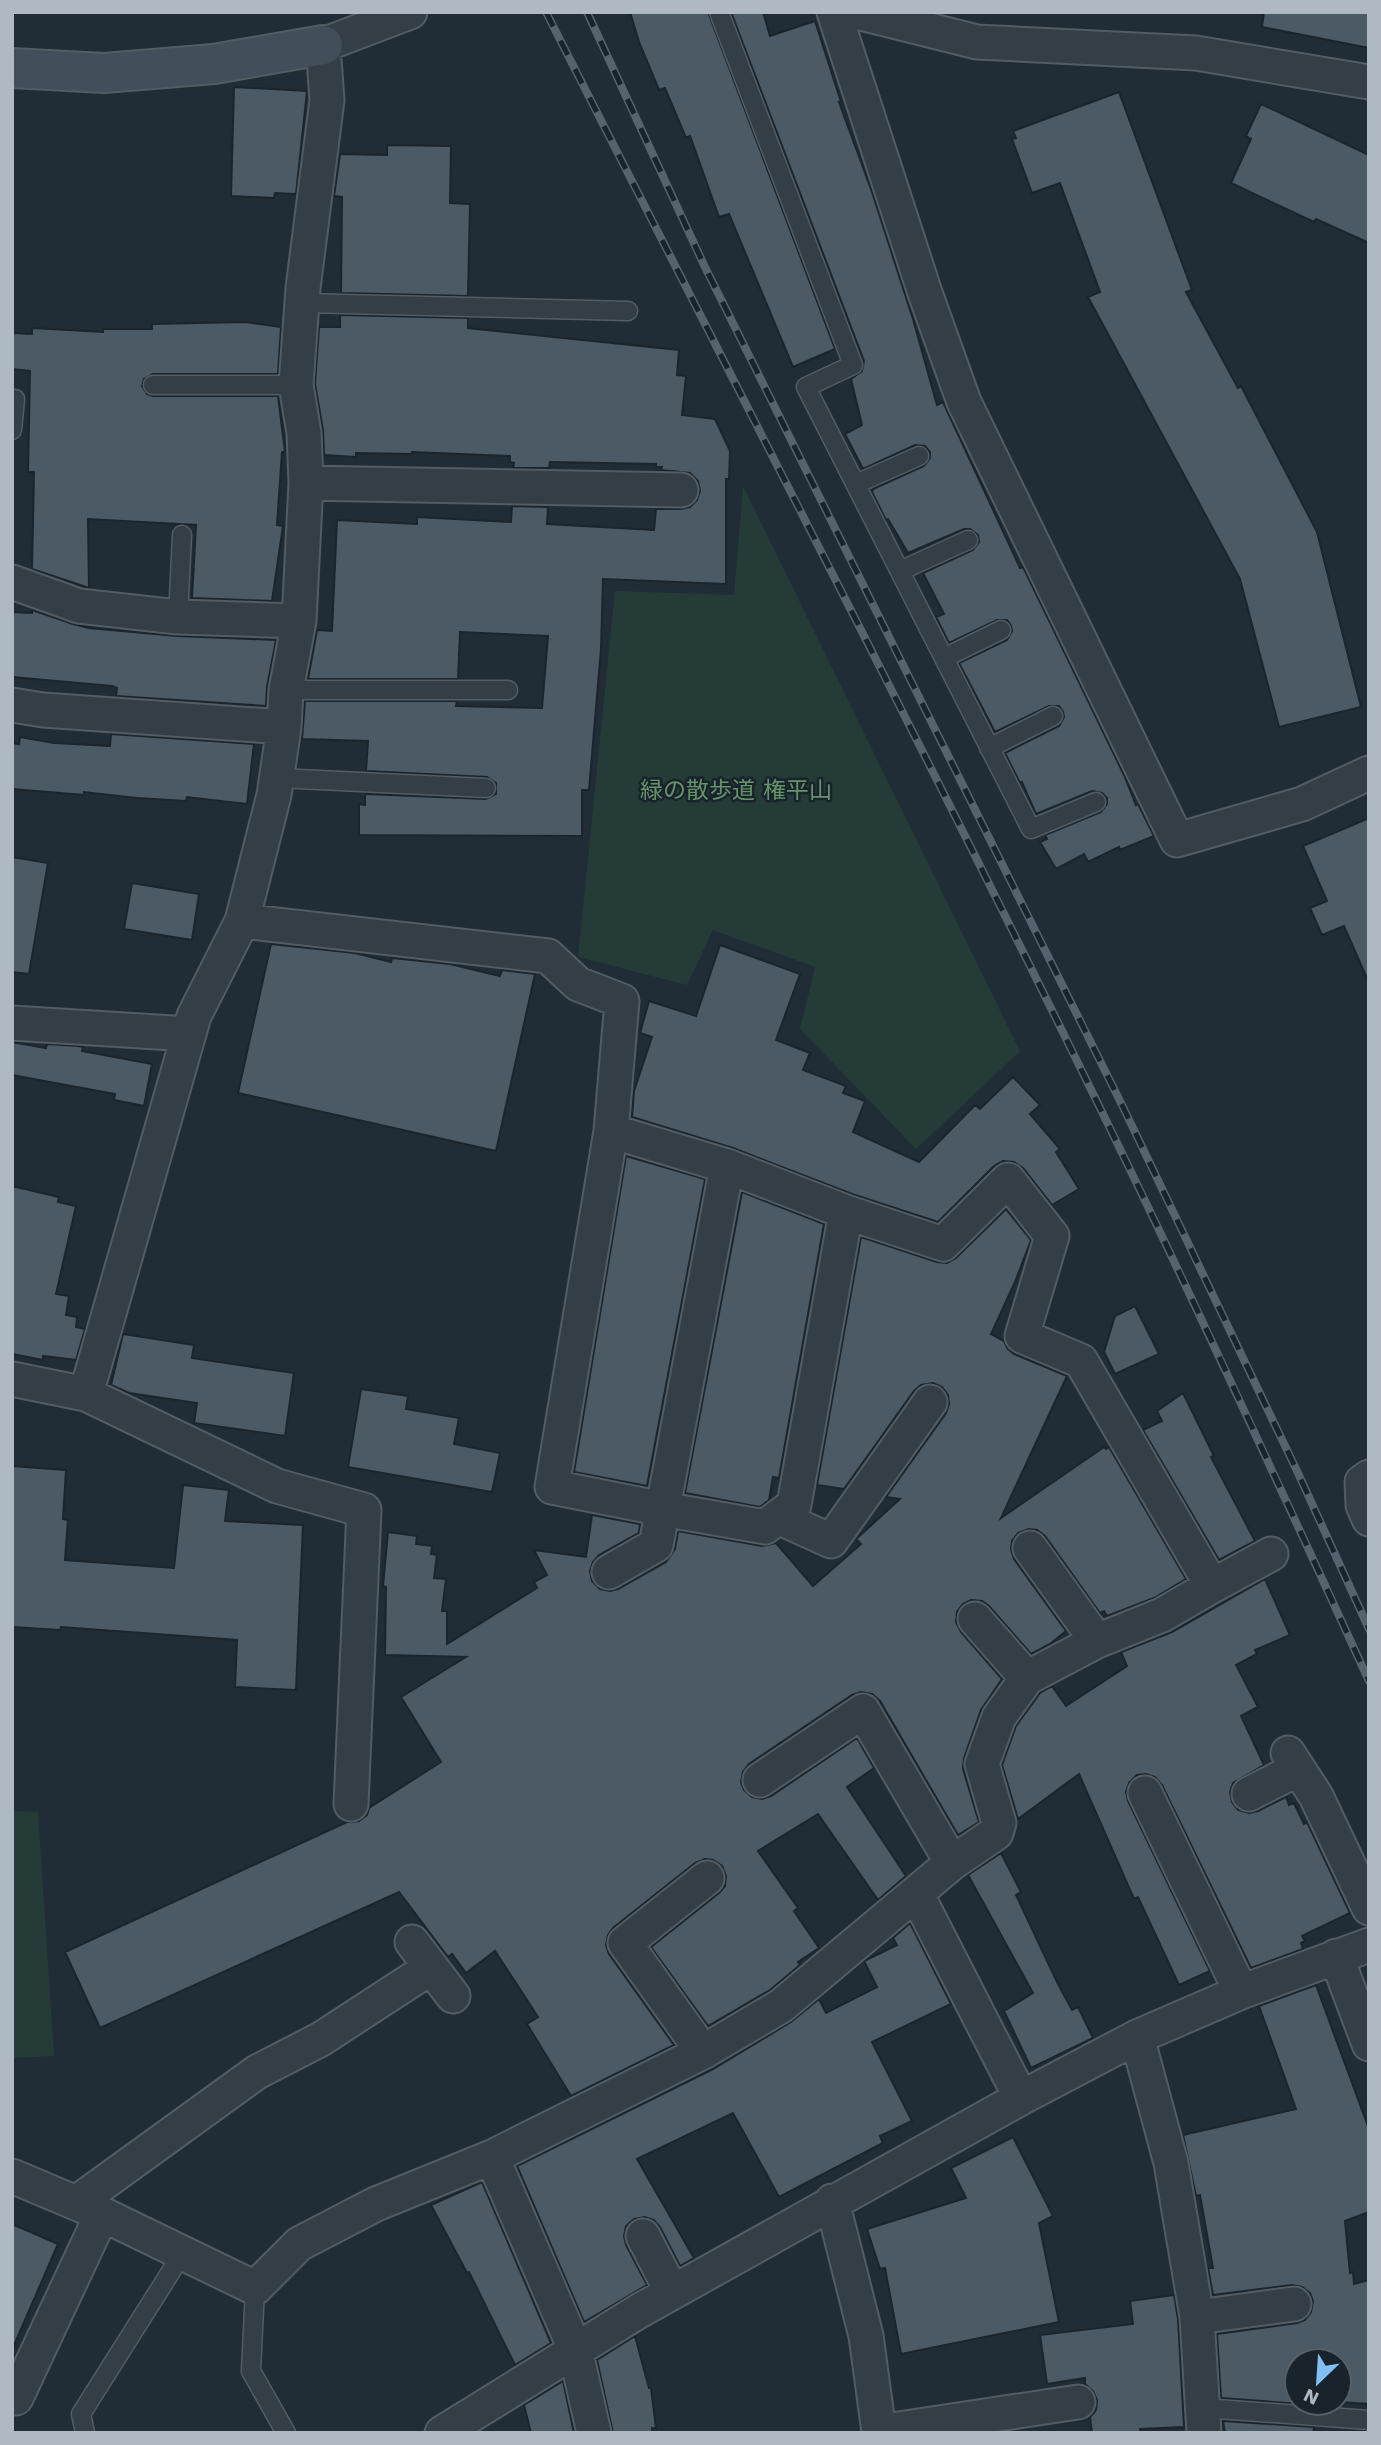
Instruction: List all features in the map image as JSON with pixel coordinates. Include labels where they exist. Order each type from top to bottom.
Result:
[{"type":"street","points":[[12,68],[104,73],[214,64],[323,45],[410,12]]},
{"type":"street","points":[[834,12],[925,293],[964,402],[1177,840],[1302,804],[1369,773]]},
{"type":"street","points":[[857,12],[977,42],[1196,53],[1369,82]]},
{"type":"street","points":[[86,1394],[194,1016],[242,921],[277,778],[286,690],[299,621],[306,483],[304,433],[296,385],[327,100],[323,45]]},
{"type":"street","points":[[306,483],[681,490]]},
{"type":"street","points":[[12,582],[79,606],[178,617],[299,621]]},
{"type":"street","points":[[12,705],[43,710],[284,727]]},
{"type":"street","points":[[242,921],[548,956],[578,984],[622,1001],[611,1131],[552,1487],[765,1527],[794,1505],[846,1212]]},
{"type":"street","points":[[12,1023],[189,1034]]},
{"type":"street","points":[[611,1131],[727,1166],[846,1212],[943,1244],[1008,1180],[1052,1236],[1023,1336],[1081,1361],[1212,1586]]},
{"type":"street","points":[[609,1572],[656,1545],[727,1166]]},
{"type":"street","points":[[12,1379],[86,1394],[277,1486],[364,1510],[351,1804]]},
{"type":"street","points":[[778,1517],[831,1541],[930,1402]]},
{"type":"street","points":[[1369,1477],[1362,1482],[1363,1505],[1369,1519]]},
{"type":"street","points":[[1030,1548],[1097,1641]]},
{"type":"street","points":[[12,2176],[89,2209],[255,2288],[299,2244],[376,2204],[492,2157],[703,2052],[781,2006],[952,1863],[996,1833],[999,1823],[982,1764],[999,1717],[1027,1678],[1097,1641],[1162,1615],[1271,1554]]},
{"type":"street","points":[[975,1619],[1027,1678]]},
{"type":"street","points":[[760,1780],[863,1711],[952,1863]]},
{"type":"street","points":[[1249,1794],[1293,1761],[1316,1796],[1369,1908]]},
{"type":"street","points":[[1145,1793],[1241,1992]]},
{"type":"street","points":[[703,2052],[625,1943],[707,1878]]},
{"type":"street","points":[[916,1893],[1021,2098]]},
{"type":"street","points":[[442,2433],[575,2349],[672,2292],[1021,2098],[1138,2038],[1241,1992],[1369,1945]]},
{"type":"street","points":[[12,2398],[16,2398],[89,2209],[257,2072],[321,2039],[421,1955],[453,1996]]},
{"type":"street","points":[[1336,1956],[1369,2044]]},
{"type":"street","points":[[1138,2038],[1171,2163],[1197,2317],[1203,2420]]},
{"type":"street","points":[[492,2157],[575,2349],[594,2433]]},
{"type":"street","points":[[832,2201],[866,2336],[879,2432],[1078,2402]]},
{"type":"street","points":[[643,2236],[672,2292]]},
{"type":"street","points":[[1197,2317],[1294,2304]]},
{"type":"lane","points":[[719,12],[853,365],[806,387],[1031,829],[1096,802]]},
{"type":"lane","points":[[303,303],[628,311]]},
{"type":"lane","points":[[153,384],[296,385]]},
{"type":"lane","points":[[12,399],[15,399],[12,430]]},
{"type":"lane","points":[[856,484],[919,456]]},
{"type":"lane","points":[[178,617],[182,535]]},
{"type":"lane","points":[[900,571],[968,540]]},
{"type":"lane","points":[[944,658],[1001,630]]},
{"type":"lane","points":[[286,690],[508,690]]},
{"type":"lane","points":[[989,748],[1053,716]]},
{"type":"lane","points":[[277,778],[486,788]]},
{"type":"lane","points":[[85,2433],[81,2414],[182,2254]]},
{"type":"lane","points":[[255,2288],[251,2371],[286,2433]]},
{"type":"lane","points":[[1203,2420],[1369,2420]]},
{"type":"green space","name":"緑の散歩道 権平山","points":[[743,486],[1020,1051],[916,1149],[800,1029],[815,967],[713,930],[687,985],[578,957],[615,591],[734,595]]},
{"type":"green space","points":[[12,1811],[38,1812],[54,2056],[12,2058]]},
{"type":"building","points":[[630,12],[708,12],[835,349],[793,367],[729,214],[719,217],[690,136],[686,138],[665,88],[659,90]]},
{"type":"building","points":[[731,12],[763,12],[770,36],[815,21],[839,102],[872,192],[913,319],[937,405],[943,402],[1020,568],[1023,567],[1136,805],[1138,804],[1154,836],[1120,850],[1119,847],[1088,862],[1084,854],[1056,869],[1040,842],[1047,839],[1045,835],[1101,812],[1107,804],[1107,798],[1102,793],[1092,791],[1036,814],[1005,753],[1059,726],[1064,717],[1063,712],[1059,706],[1049,706],[995,732],[959,663],[1007,640],[1012,631],[1011,626],[1007,620],[997,620],[949,643],[936,617],[944,614],[923,573],[973,550],[979,542],[978,535],[970,529],[964,529],[908,553],[888,519],[886,520],[872,492],[873,489],[924,466],[930,458],[930,452],[925,446],[915,445],[863,469],[845,434],[862,425],[851,379],[862,371],[864,361]]},
{"type":"building","points":[[1264,12],[1369,12],[1369,48],[1262,27]]},
{"type":"building","points":[[234,87],[307,91],[296,194],[275,193],[274,198],[231,196]]},
{"type":"building","points":[[1119,92],[1192,290],[1186,292],[1238,388],[1241,386],[1317,532],[1361,707],[1279,727],[1240,579],[1088,297],[1100,292],[1060,183],[1032,193],[1012,139],[1016,138],[1013,131]]},
{"type":"building","points":[[1261,104],[1369,155],[1369,243],[1316,219],[1314,222],[1231,183],[1251,139],[1246,136]]},
{"type":"building","points":[[387,145],[451,146],[450,203],[470,204],[468,296],[341,293],[342,197],[334,196],[340,154],[387,155]]},
{"type":"building","points":[[340,315],[468,318],[468,328],[679,350],[677,375],[686,376],[682,415],[715,419],[730,451],[729,479],[726,479],[726,584],[603,579],[601,649],[589,790],[582,790],[582,836],[359,835],[359,804],[365,805],[365,794],[486,799],[496,794],[496,783],[487,777],[366,771],[368,741],[302,739],[305,701],[457,701],[456,706],[542,708],[548,636],[460,632],[458,679],[308,679],[317,630],[332,631],[337,520],[417,524],[417,517],[511,522],[512,506],[548,507],[547,524],[654,530],[656,509],[690,507],[697,500],[700,491],[698,481],[690,473],[661,470],[662,467],[656,467],[656,464],[550,462],[549,468],[513,468],[514,463],[510,462],[510,456],[412,452],[356,453],[356,457],[324,455],[323,430],[315,384],[319,327],[340,327]]},
{"type":"building","points":[[245,322],[281,327],[278,374],[153,374],[144,379],[142,386],[147,394],[153,396],[278,396],[285,452],[282,452],[277,525],[283,526],[272,601],[192,598],[196,525],[88,519],[89,588],[32,569],[34,472],[28,472],[30,371],[12,369],[12,333],[32,334],[32,328],[103,332],[103,329],[152,329],[152,324]]},
{"type":"building","points":[[32,610],[89,628],[177,636],[276,640],[266,706],[116,696],[117,688],[112,686],[12,677],[12,612],[32,613]]},
{"type":"building","points":[[111,734],[254,744],[247,804],[187,797],[186,801],[12,789],[12,743],[19,744],[20,737],[54,743],[110,746]]},
{"type":"building","points":[[1369,818],[1369,983],[1344,926],[1322,935],[1310,908],[1327,901],[1303,846]]},
{"type":"building","points":[[12,857],[48,863],[29,974],[12,972]]},
{"type":"building","points":[[132,883],[199,894],[192,940],[124,929]]},
{"type":"building","points":[[271,944],[355,953],[391,962],[392,958],[450,964],[500,976],[502,970],[535,974],[496,1151],[238,1093]]},
{"type":"building","points":[[720,945],[800,974],[776,1040],[810,1053],[803,1070],[846,1086],[843,1093],[865,1101],[853,1132],[919,1162],[975,1105],[980,1109],[1013,1077],[1040,1105],[1030,1114],[1060,1149],[1056,1152],[1079,1189],[1052,1205],[1023,1168],[1014,1162],[1003,1161],[994,1166],[938,1222],[852,1194],[733,1148],[632,1117],[634,1091],[652,1037],[640,1033],[649,1001],[696,1016]]},
{"type":"building","points":[[12,1042],[46,1048],[47,1044],[78,1046],[83,1047],[82,1051],[152,1064],[144,1106],[114,1100],[115,1094],[12,1075]]},
{"type":"building","points":[[626,1156],[705,1179],[647,1486],[574,1472]]},
{"type":"building","points":[[12,1186],[59,1197],[58,1202],[76,1206],[56,1294],[69,1296],[66,1315],[77,1317],[76,1327],[85,1329],[76,1360],[43,1356],[43,1360],[12,1354]]},
{"type":"building","points":[[742,1192],[824,1224],[779,1478],[773,1477],[769,1500],[760,1507],[685,1493]]},
{"type":"building","points":[[1006,1209],[1031,1240],[991,1334],[1004,1341],[1014,1354],[1067,1376],[1001,1518],[1104,1447],[1109,1447],[1186,1579],[1154,1598],[1107,1616],[1104,1611],[1100,1613],[1045,1536],[1037,1530],[1029,1529],[1018,1533],[1012,1541],[1014,1559],[1066,1631],[1031,1654],[982,1601],[971,1600],[963,1604],[957,1612],[956,1622],[961,1632],[1002,1679],[981,1710],[964,1758],[963,1769],[979,1822],[958,1835],[880,1701],[872,1694],[861,1692],[852,1695],[749,1764],[743,1772],[741,1782],[744,1790],[752,1797],[762,1799],[771,1796],[857,1738],[874,1768],[847,1787],[906,1876],[878,1900],[818,1814],[758,1851],[798,1908],[794,1911],[819,1948],[798,1962],[800,1965],[770,1990],[708,2026],[651,1947],[725,1886],[726,1876],[722,1866],[713,1860],[705,1859],[695,1863],[613,1928],[606,1945],[609,1954],[674,2045],[571,2096],[527,2024],[538,2017],[495,1951],[466,1973],[452,1954],[448,1957],[399,1892],[100,2028],[65,1952],[347,1822],[359,1821],[367,1815],[369,1808],[441,1762],[401,1697],[466,1657],[385,1655],[386,1587],[383,1586],[388,1532],[417,1536],[416,1544],[432,1546],[431,1554],[437,1555],[434,1578],[446,1579],[442,1611],[447,1611],[447,1644],[537,1588],[534,1582],[547,1575],[534,1550],[586,1557],[592,1515],[640,1524],[639,1533],[599,1555],[593,1562],[590,1571],[592,1581],[600,1589],[618,1589],[666,1562],[675,1549],[678,1531],[762,1546],[776,1543],[813,1586],[861,1544],[856,1539],[900,1499],[886,1497],[946,1413],[949,1404],[948,1395],[942,1387],[933,1383],[921,1385],[844,1489],[817,1485],[861,1237],[947,1263],[956,1258]]},
{"type":"building","points":[[1135,1306],[1159,1354],[1115,1374],[1104,1352],[1115,1316]]},
{"type":"building","points":[[123,1334],[194,1345],[192,1358],[294,1373],[285,1436],[194,1423],[197,1403],[129,1393],[111,1385]]},
{"type":"building","points":[[361,1389],[408,1396],[406,1409],[459,1418],[454,1444],[500,1453],[492,1492],[348,1467]]},
{"type":"building","points":[[1183,1393],[1214,1456],[1211,1457],[1255,1541],[1219,1560],[1143,1430],[1162,1421],[1157,1411]]},
{"type":"building","points":[[12,1466],[66,1470],[63,1519],[68,1520],[65,1560],[174,1568],[183,1485],[229,1490],[225,1521],[303,1525],[296,1690],[235,1687],[237,1640],[61,1627],[60,1630],[12,1627]]},
{"type":"building","points":[[1265,1579],[1290,1635],[1255,1650],[1257,1654],[1236,1665],[1258,1707],[1241,1716],[1264,1765],[1233,1783],[1230,1792],[1232,1802],[1238,1810],[1249,1813],[1286,1797],[1289,1805],[1294,1803],[1304,1824],[1307,1822],[1350,1913],[1302,1936],[1305,1941],[1301,1943],[1303,1949],[1251,1968],[1162,1785],[1155,1777],[1137,1775],[1129,1783],[1126,1792],[1128,1801],[1210,1971],[1179,1985],[1138,1897],[1134,1899],[1079,1774],[1018,1819],[1002,1765],[1016,1726],[1040,1693],[1052,1686],[1066,1706],[1127,1666],[1121,1652],[1172,1632]]},
{"type":"building","points":[[1001,1853],[1021,1892],[1016,1895],[1057,1982],[1072,2010],[1078,2007],[1093,2038],[1031,2068],[1004,2011],[1033,1993],[968,1875]]},
{"type":"building","points":[[910,1923],[951,2004],[872,2042],[912,2121],[880,2136],[883,2143],[779,2197],[733,2113],[637,2159],[694,2258],[680,2266],[654,2220],[645,2217],[634,2219],[626,2226],[624,2236],[647,2285],[584,2322],[517,2166],[713,2069],[791,2022],[819,1999],[826,2013],[877,1987],[864,1961],[897,1945],[893,1938]]},
{"type":"building","points":[[1316,1985],[1369,2129],[1369,2212],[1345,2221],[1350,2273],[1353,2272],[1354,2284],[1369,2280],[1369,2404],[1353,2403],[1353,2347],[1283,2347],[1283,2403],[1221,2398],[1217,2334],[1297,2323],[1305,2320],[1311,2312],[1313,2301],[1310,2293],[1302,2287],[1292,2285],[1213,2295],[1208,2268],[1213,2268],[1200,2195],[1196,2196],[1183,2135],[1296,2109],[1259,2006]]},
{"type":"building","points":[[1013,2137],[1053,2216],[1039,2223],[1059,2322],[901,2354],[885,2268],[880,2269],[867,2229],[966,2198],[951,2168]]},
{"type":"building","points":[[482,2182],[551,2343],[515,2365],[469,2272],[467,2273],[431,2205]]},
{"type":"building","points":[[12,2224],[58,2244],[12,2350]]},
{"type":"building","points":[[1174,2295],[1178,2319],[1184,2427],[1140,2429],[1141,2433],[1092,2433],[1090,2417],[1096,2410],[1097,2400],[1093,2391],[1085,2384],[1085,2378],[1047,2384],[1040,2335],[1133,2324],[1130,2301]]},
{"type":"building","points":[[635,2336],[651,2388],[656,2428],[652,2428],[652,2433],[613,2433],[597,2360]]},
{"type":"building","points":[[563,2381],[574,2433],[531,2433],[524,2405]]},
{"type":"building","points":[[1223,2421],[1314,2427],[1313,2433],[1225,2433]]},
{"type":"railway","points":[[546,12],[1035,975],[1205,1326],[1369,1681]]},
{"type":"railway","points":[[587,12],[704,265],[1123,1107],[1298,1473],[1369,1629]]}]
